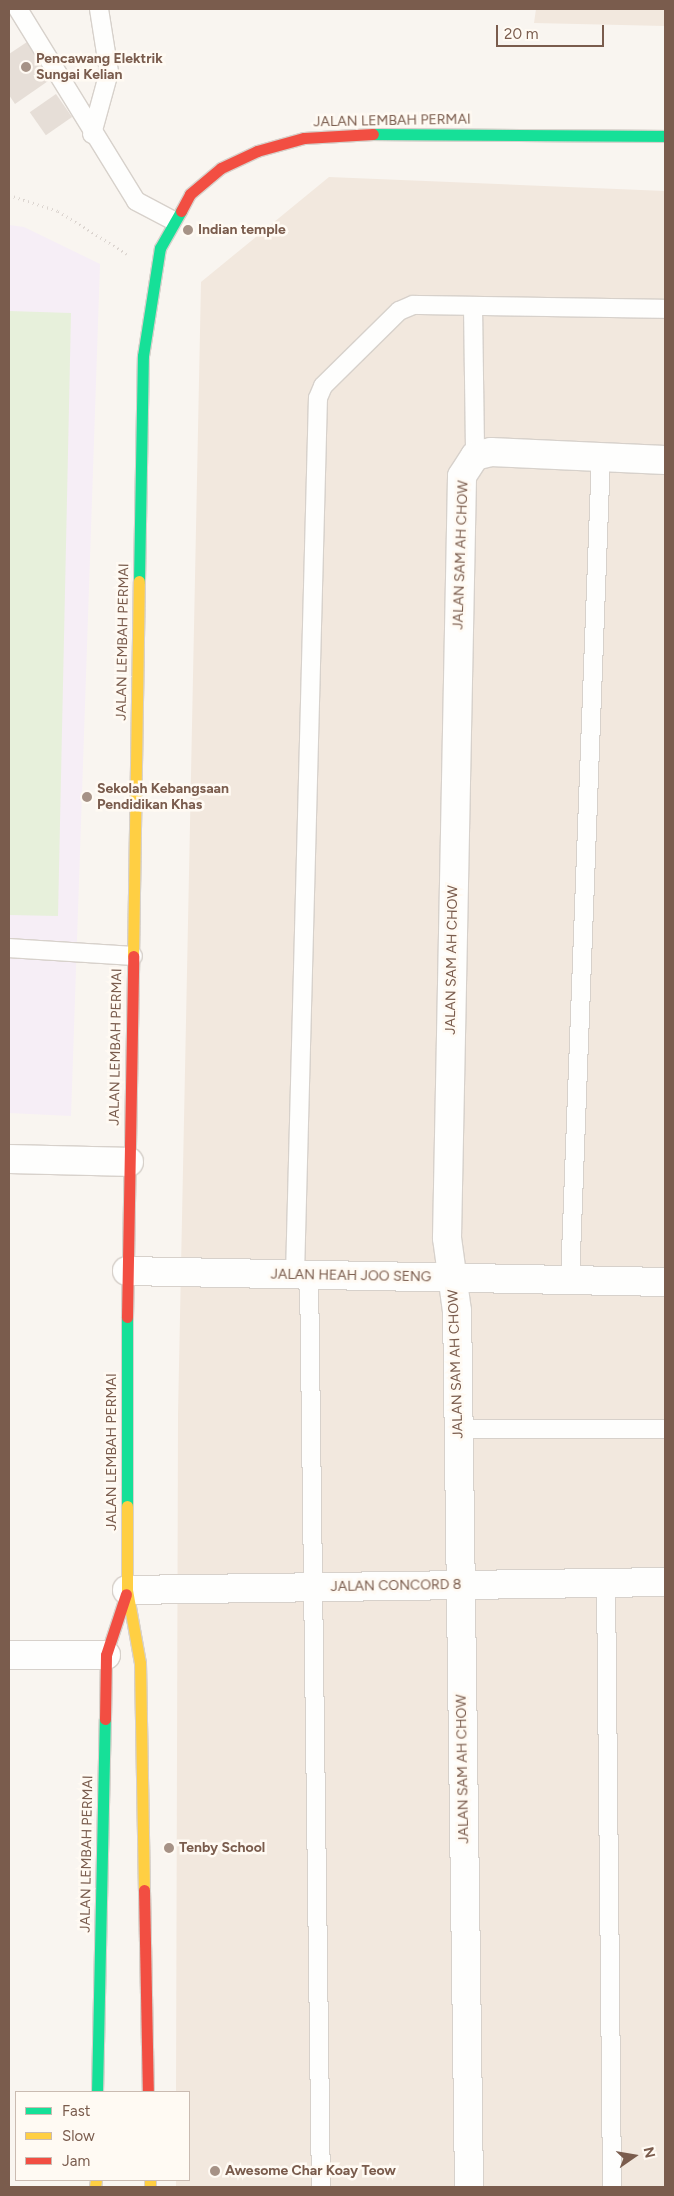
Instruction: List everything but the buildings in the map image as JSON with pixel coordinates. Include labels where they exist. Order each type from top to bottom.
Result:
[{"type":"main road","name":"JALAN LEMBAH PERMAI","points":[[148,2091],[140,1663],[127,1590],[127,1272],[143,356],[160,248],[172,220],[190,194],[221,168],[257,151],[304,138],[350,134],[665,136]]},
{"type":"main road","name":"JALAN LEMBAH PERMAI","points":[[97,2091],[106,1655],[127,1590]]},
{"type":"street","points":[[475,456],[491,452],[665,460]]},
{"type":"street","name":"JALAN SAM AH CHOW","points":[[469,2187],[458,1429],[453,1278],[447,1238],[462,476],[475,456]]},
{"type":"street","points":[[9,1159],[129,1162]]},
{"type":"street","name":"JALAN HEAH JOO SENG","points":[[127,1272],[665,1282]]},
{"type":"street","name":"JALAN CONCORD 8","points":[[127,1590],[665,1582]]},
{"type":"street","points":[[9,1655],[106,1655]]},
{"type":"lane","points":[[18,9],[92,134],[136,202],[172,220]]},
{"type":"lane","points":[[92,134],[109,72],[99,9]]},
{"type":"lane","points":[[321,2187],[316,1587],[302,1275],[318,398],[323,386],[399,311],[413,305],[665,308]]},
{"type":"lane","points":[[473,306],[475,456]]},
{"type":"lane","points":[[570,1281],[600,457]]},
{"type":"lane","points":[[9,948],[133,956]]},
{"type":"lane","points":[[458,1429],[665,1429]]},
{"type":"lane","points":[[606,1582],[612,2187]]},
{"type":"path","points":[[9,196],[58,211],[157,273]]},
{"type":"shaded area","points":[[536,9],[665,9],[665,26],[534,23]]},
{"type":"shaded area","points":[[329,177],[665,191],[665,2187],[176,2187],[176,2181],[190,2181],[190,2091],[176,2091],[178,1415],[201,282]]},
{"type":"shaded area","points":[[9,225],[24,227],[100,264],[71,1116],[9,1113]]},
{"type":"green space","points":[[9,311],[71,313],[58,916],[9,915]]},
{"type":"traffic: fast","points":[[373,134],[665,136]]},
{"type":"traffic: fast","points":[[139,581],[143,356],[160,248],[181,211]]},
{"type":"traffic: fast","points":[[127,1317],[127,1506]]},
{"type":"traffic: fast","points":[[97,2091],[105,1719]]},
{"type":"traffic: slow","points":[[133,956],[139,581]]},
{"type":"traffic: slow","points":[[127,1506],[127,1590],[140,1663],[144,1890]]},
{"type":"traffic: slow","points":[[95,2187],[96,2181]]},
{"type":"traffic: slow","points":[[150,2181],[150,2187]]},
{"type":"traffic: jam","points":[[181,211],[190,194],[221,168],[257,151],[304,138],[373,134]]},
{"type":"traffic: jam","points":[[127,1317],[133,956]]},
{"type":"traffic: jam","points":[[105,1719],[106,1655],[126,1594]]},
{"type":"traffic: jam","points":[[144,1890],[148,2091]]},
{"type":"place","name":"Pencawang Elektrik Sungai Kelian","points":[[26,67]]},
{"type":"place","name":"Indian temple","points":[[188,230]]},
{"type":"place","name":"Sekolah Kebangsaan Pendidikan Khas","points":[[87,797]]},
{"type":"place","name":"Tenby School","points":[[169,1848]]},
{"type":"place","name":"Awesome Char Koay Teow","points":[[215,2171]]}]
